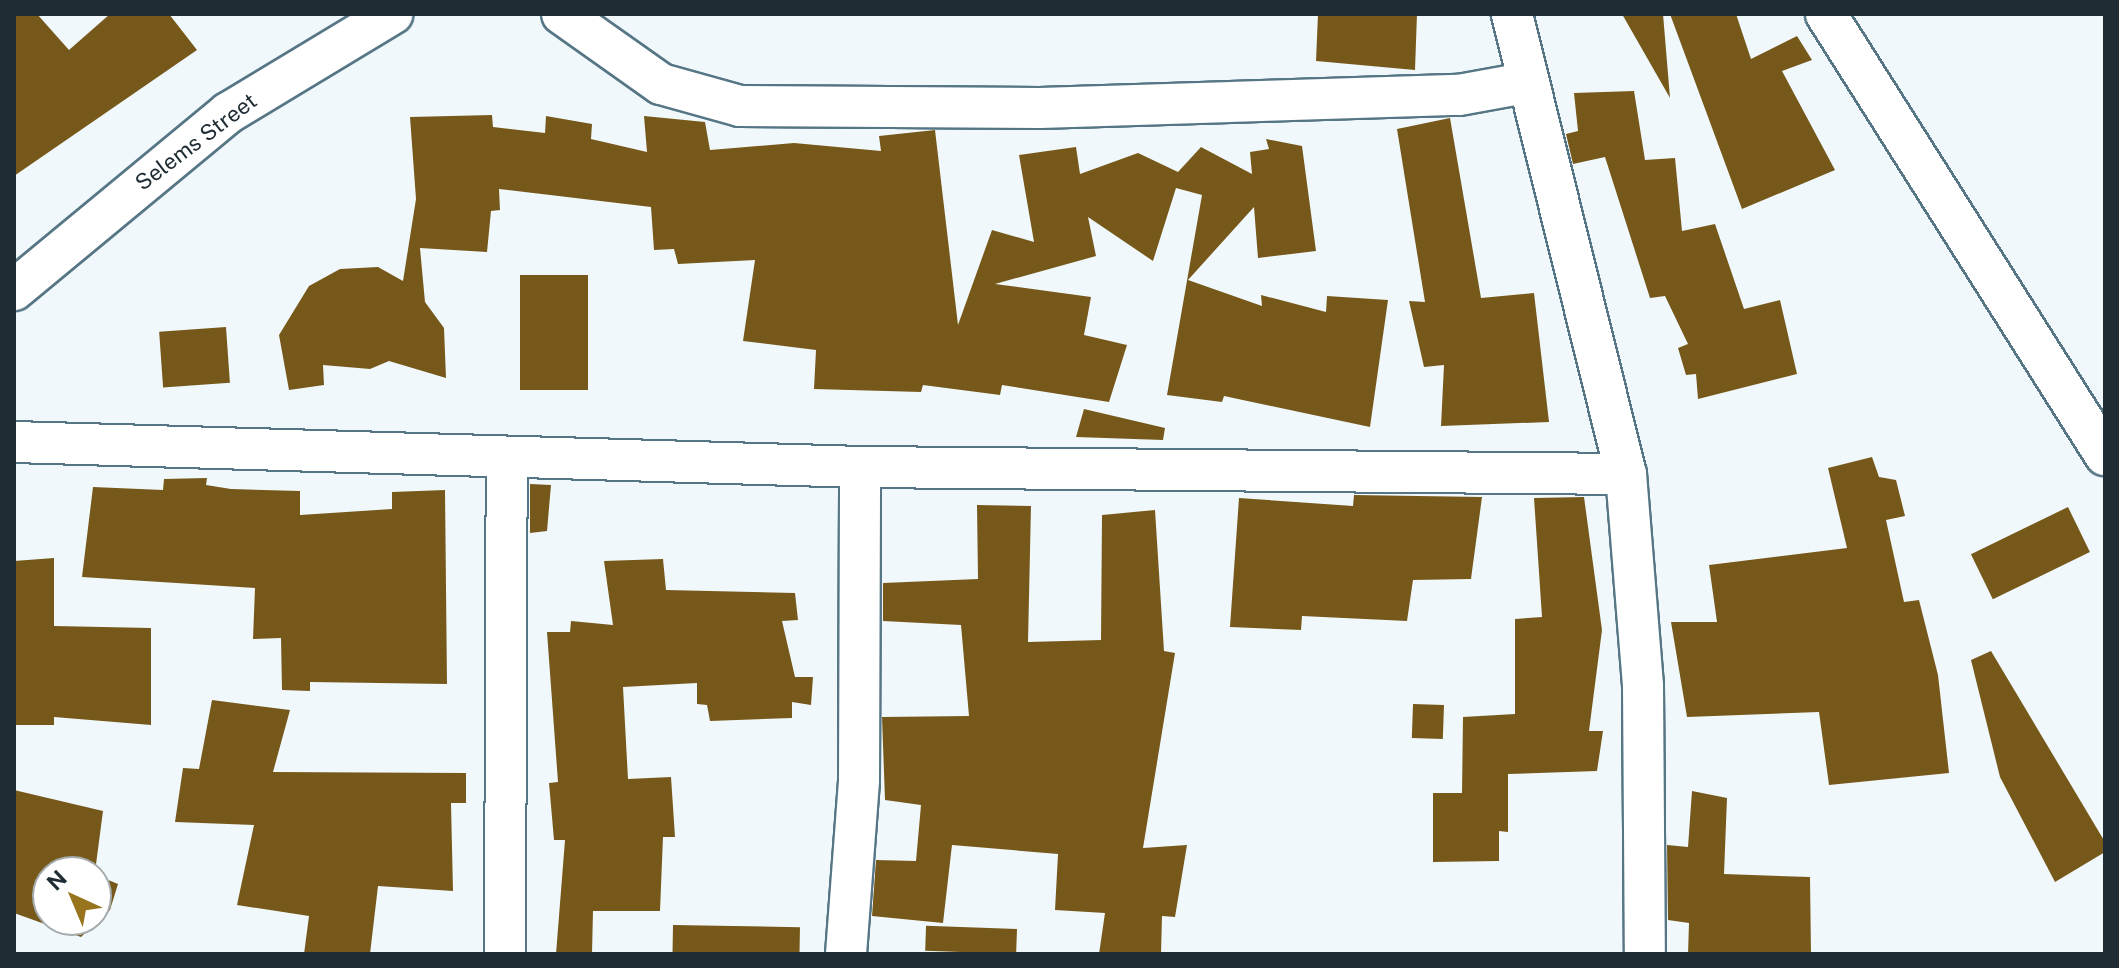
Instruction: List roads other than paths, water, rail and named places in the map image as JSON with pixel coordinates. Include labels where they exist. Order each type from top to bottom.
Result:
[{"type":"street","name":"Selems Street","points":[[14,290],[228,113],[392,14]]},
{"type":"street","points":[[562,14],[661,84],[740,106],[1040,108],[1459,95],[1525,83]]},
{"type":"street","points":[[1512,14],[1525,83],[1626,474],[1643,686],[1645,954]]},
{"type":"street","points":[[1826,14],[2105,455]]},
{"type":"street","points":[[14,442],[507,460],[860,467],[1626,474]]},
{"type":"street","points":[[505,954],[507,460]]},
{"type":"street","points":[[846,954],[859,780],[860,467]]}]
